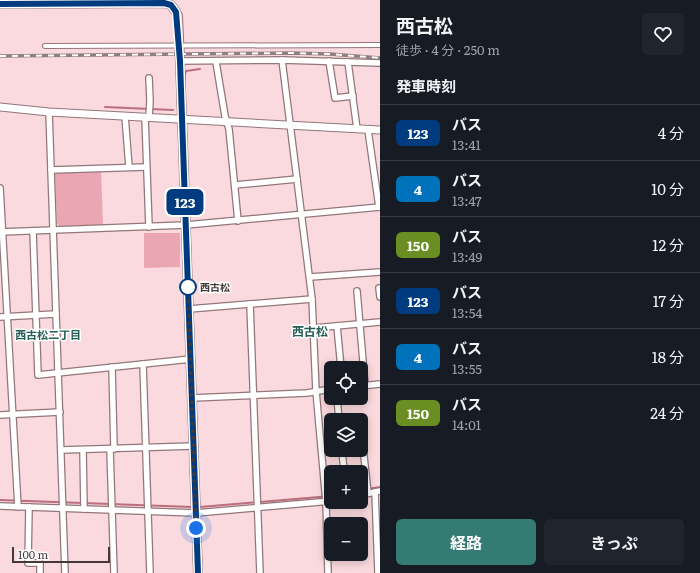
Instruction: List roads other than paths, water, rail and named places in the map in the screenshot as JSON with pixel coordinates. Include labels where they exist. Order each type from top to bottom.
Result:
[{"type":"main road","points":[[0,4],[150,1],[172,2],[178,16],[198,573]]},
{"type":"street","points":[[45,46],[380,45]]},
{"type":"street","points":[[180,61],[216,62],[282,60],[380,63]]},
{"type":"street","points":[[282,60],[310,278],[314,328],[316,391],[324,470]]},
{"type":"street","points":[[329,61],[335,98],[353,96]]},
{"type":"street","points":[[216,62],[229,128],[238,221]]},
{"type":"street","points":[[348,62],[357,129]]},
{"type":"street","points":[[149,78],[146,167],[149,227]]},
{"type":"street","points":[[0,107],[49,112],[125,116],[148,113],[227,122],[380,130]]},
{"type":"street","points":[[49,112],[65,573]]},
{"type":"street","points":[[125,116],[129,167]]},
{"type":"street","points":[[1,232],[186,225],[379,207],[368,130]]},
{"type":"street","points":[[51,170],[146,167]]},
{"type":"street","points":[[235,185],[297,179]]},
{"type":"street","points":[[0,188],[1,232],[8,316],[18,503]]},
{"type":"street","points":[[33,231],[38,375],[191,359]]},
{"type":"street","points":[[310,278],[380,272]]},
{"type":"street","points":[[379,288],[380,297]]},
{"type":"street","points":[[357,291],[362,361]]},
{"type":"street","points":[[189,309],[312,299]]},
{"type":"street","points":[[250,304],[260,573]]},
{"type":"street","points":[[0,317],[56,314]]},
{"type":"street","points":[[314,328],[380,322]]},
{"type":"street","points":[[337,326],[340,361]]},
{"type":"street","points":[[143,364],[147,446],[150,573]]},
{"type":"street","points":[[112,367],[112,506],[114,573]]},
{"type":"street","points":[[368,385],[380,384]]},
{"type":"street","points":[[192,398],[307,393],[324,390]]},
{"type":"street","points":[[0,415],[60,412]]},
{"type":"street","points":[[61,450],[112,449],[147,446],[194,446]]},
{"type":"street","points":[[82,450],[84,505]]},
{"type":"street","points":[[368,490],[378,492],[378,573]]},
{"type":"street","points":[[0,506],[18,503],[29,507],[63,505],[112,506],[196,513],[258,504],[324,499]]},
{"type":"street","points":[[29,507],[28,563],[40,563],[40,573]]},
{"type":"street","points":[[327,509],[328,573]]},
{"type":"waterway","points":[[185,110],[186,71],[200,69]]},
{"type":"waterway","points":[[105,107],[173,110]]},
{"type":"waterway","points":[[368,489],[380,487]]},
{"type":"waterway","points":[[200,507],[324,497]]},
{"type":"waterway","points":[[0,500],[192,507]]},
{"type":"railway","points":[[0,56],[291,53],[380,58]]},
{"type":"place","name":"西古松","points":[[188,287]]},
{"type":"district","name":"西古松","points":[[310,332]]},
{"type":"district","name":"西古松二丁目","points":[[48,335]]}]
